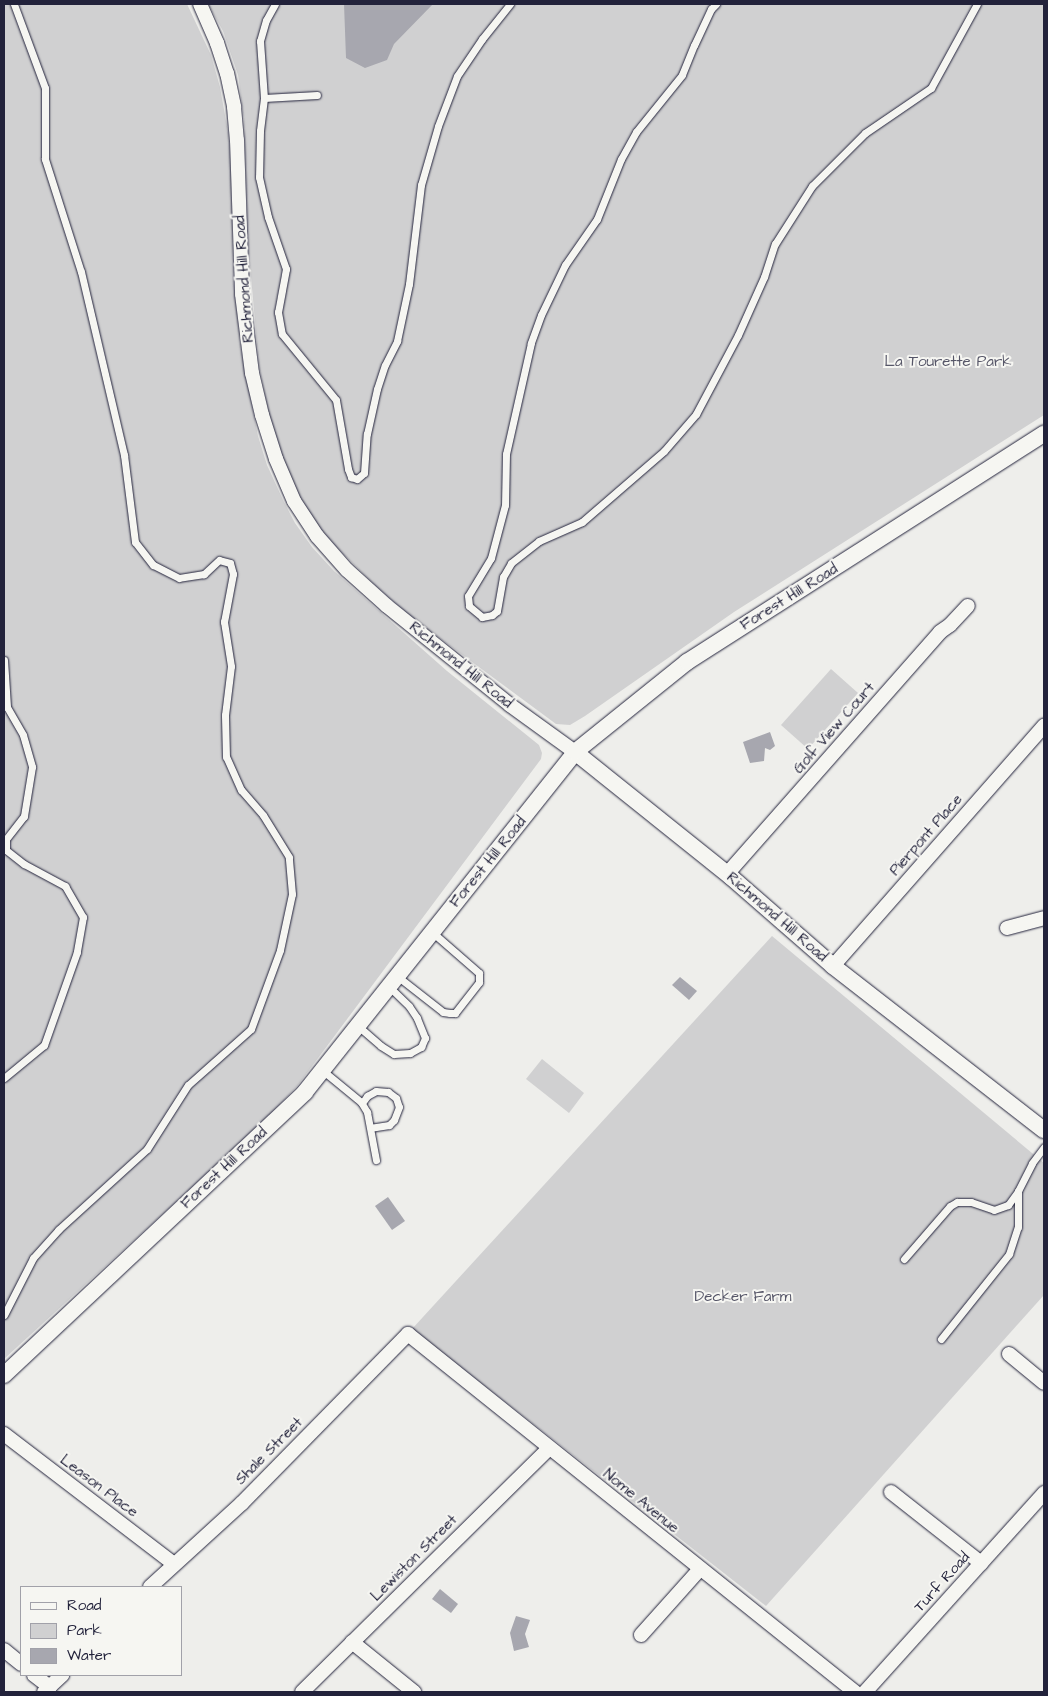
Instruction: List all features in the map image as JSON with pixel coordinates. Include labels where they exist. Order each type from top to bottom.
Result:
[{"type":"street","name":"Richmond Hill Road","points":[[200,4],[222,58],[234,107],[242,294],[252,373],[274,450],[294,501],[317,536],[348,570],[381,600],[503,699],[575,752],[727,874],[833,966],[1044,1129]]},
{"type":"street","name":"Forest Hill Road","points":[[4,1375],[305,1092],[575,752],[687,662],[1044,434]]},
{"type":"street","name":"Golf View Court","points":[[727,874],[940,632],[950,625],[968,606]]},
{"type":"street","name":"Pierpont Place","points":[[833,966],[1044,726]]},
{"type":"street","points":[[1007,928],[1044,918]]},
{"type":"street","name":"Nome Avenue","points":[[408,1334],[855,1692]]},
{"type":"street","name":"Shale Street","points":[[151,1586],[242,1503],[408,1334]]},
{"type":"street","points":[[1009,1354],[1044,1383]]},
{"type":"street","name":"Leason Place","points":[[4,1434],[174,1564]]},
{"type":"street","name":"Lewiston Street","points":[[302,1692],[549,1448]]},
{"type":"street","points":[[891,1492],[981,1563]]},
{"type":"street","name":"Turf Road","points":[[866,1692],[1044,1494]]},
{"type":"street","points":[[641,1635],[700,1569]]},
{"type":"street","points":[[352,1642],[414,1692]]},
{"type":"street","points":[[4,1650],[20,1663]]},
{"type":"street","points":[[35,1676],[47,1690],[61,1676]]},
{"type":"lane","points":[[4,1315],[33,1258],[39,1251],[58,1230],[147,1149],[188,1085],[251,1029],[280,950],[292,894],[288,857],[263,815],[241,790],[226,757],[225,715],[231,666],[224,622],[233,574],[230,563],[219,560],[204,574],[179,578],[153,565],[135,542],[124,454],[82,272],[45,160],[45,88],[14,4]]},
{"type":"lane","points":[[275,4],[266,20],[260,41],[264,98],[260,131],[259,177],[268,217],[286,269],[278,312],[282,334],[336,400],[348,469],[351,478],[358,479],[364,473],[367,434],[377,389],[385,364],[397,340],[409,284],[421,185],[438,126],[457,76],[482,39],[510,4]]},
{"type":"lane","points":[[716,4],[711,9],[682,75],[636,132],[622,159],[597,219],[565,265],[541,315],[531,342],[506,454],[505,505],[490,558],[468,596],[469,606],[482,617],[492,615],[497,611],[503,577],[511,564],[539,541],[582,522],[664,451],[696,414],[738,335],[764,277],[775,244],[806,194],[866,133],[931,88],[977,4]]},
{"type":"lane","points":[[264,98],[317,95]]},
{"type":"lane","points":[[4,660],[7,707],[23,735],[32,767],[24,816],[6,839],[6,850],[24,864],[65,886],[83,916],[77,952],[44,1045],[4,1078]]},
{"type":"lane","points":[[393,981],[443,1012],[455,1013],[467,998],[479,982],[479,973],[432,932]]},
{"type":"lane","points":[[358,1026],[381,1046],[394,1054],[410,1054],[421,1047],[424,1038],[417,1018],[393,981]]},
{"type":"lane","points":[[322,1070],[362,1103],[367,1112],[371,1128],[376,1160]]},
{"type":"lane","points":[[362,1103],[367,1096],[376,1091],[388,1092],[396,1098],[399,1107],[394,1120],[389,1125],[371,1128]]},
{"type":"lane","points":[[904,1259],[950,1206],[957,1202],[965,1201],[994,1210],[1008,1204],[1018,1191],[1032,1163],[1044,1147]]},
{"type":"lane","points":[[941,1338],[1009,1254],[1018,1227],[1018,1191]]},
{"type":"green space","points":[[4,4],[187,4],[211,55],[220,87],[228,132],[231,164],[233,277],[241,350],[258,436],[267,465],[284,502],[295,523],[312,547],[334,571],[447,671],[539,745],[542,753],[541,759],[298,1085],[261,1124],[4,1359]]},
{"type":"green space","name":"La Tourette Park","points":[[208,4],[1044,4],[1044,415],[734,612],[585,716],[570,725],[556,724],[410,616],[376,586],[321,532],[298,495],[281,453],[269,414],[259,366],[249,254],[244,120],[238,75],[223,31]]},
{"type":"green space","points":[[831,669],[858,693],[808,749],[781,725]]},
{"type":"green space","name":"Decker Farm","points":[[772,936],[1044,1163],[1044,1295],[766,1606],[412,1329]]},
{"type":"green space","points":[[542,1059],[584,1093],[569,1113],[526,1079]]},
{"type":"water","points":[[344,4],[433,4],[394,44],[387,60],[365,68],[346,58]]},
{"type":"water","points":[[770,732],[775,746],[770,750],[765,748],[764,761],[750,763],[743,742]]},
{"type":"water","points":[[680,977],[697,991],[689,1000],[672,985]]},
{"type":"water","points":[[388,1197],[405,1221],[392,1230],[375,1206]]},
{"type":"water","points":[[440,1589],[458,1604],[451,1613],[432,1599]]},
{"type":"water","points":[[516,1616],[530,1620],[525,1634],[529,1647],[514,1651],[510,1633]]}]
